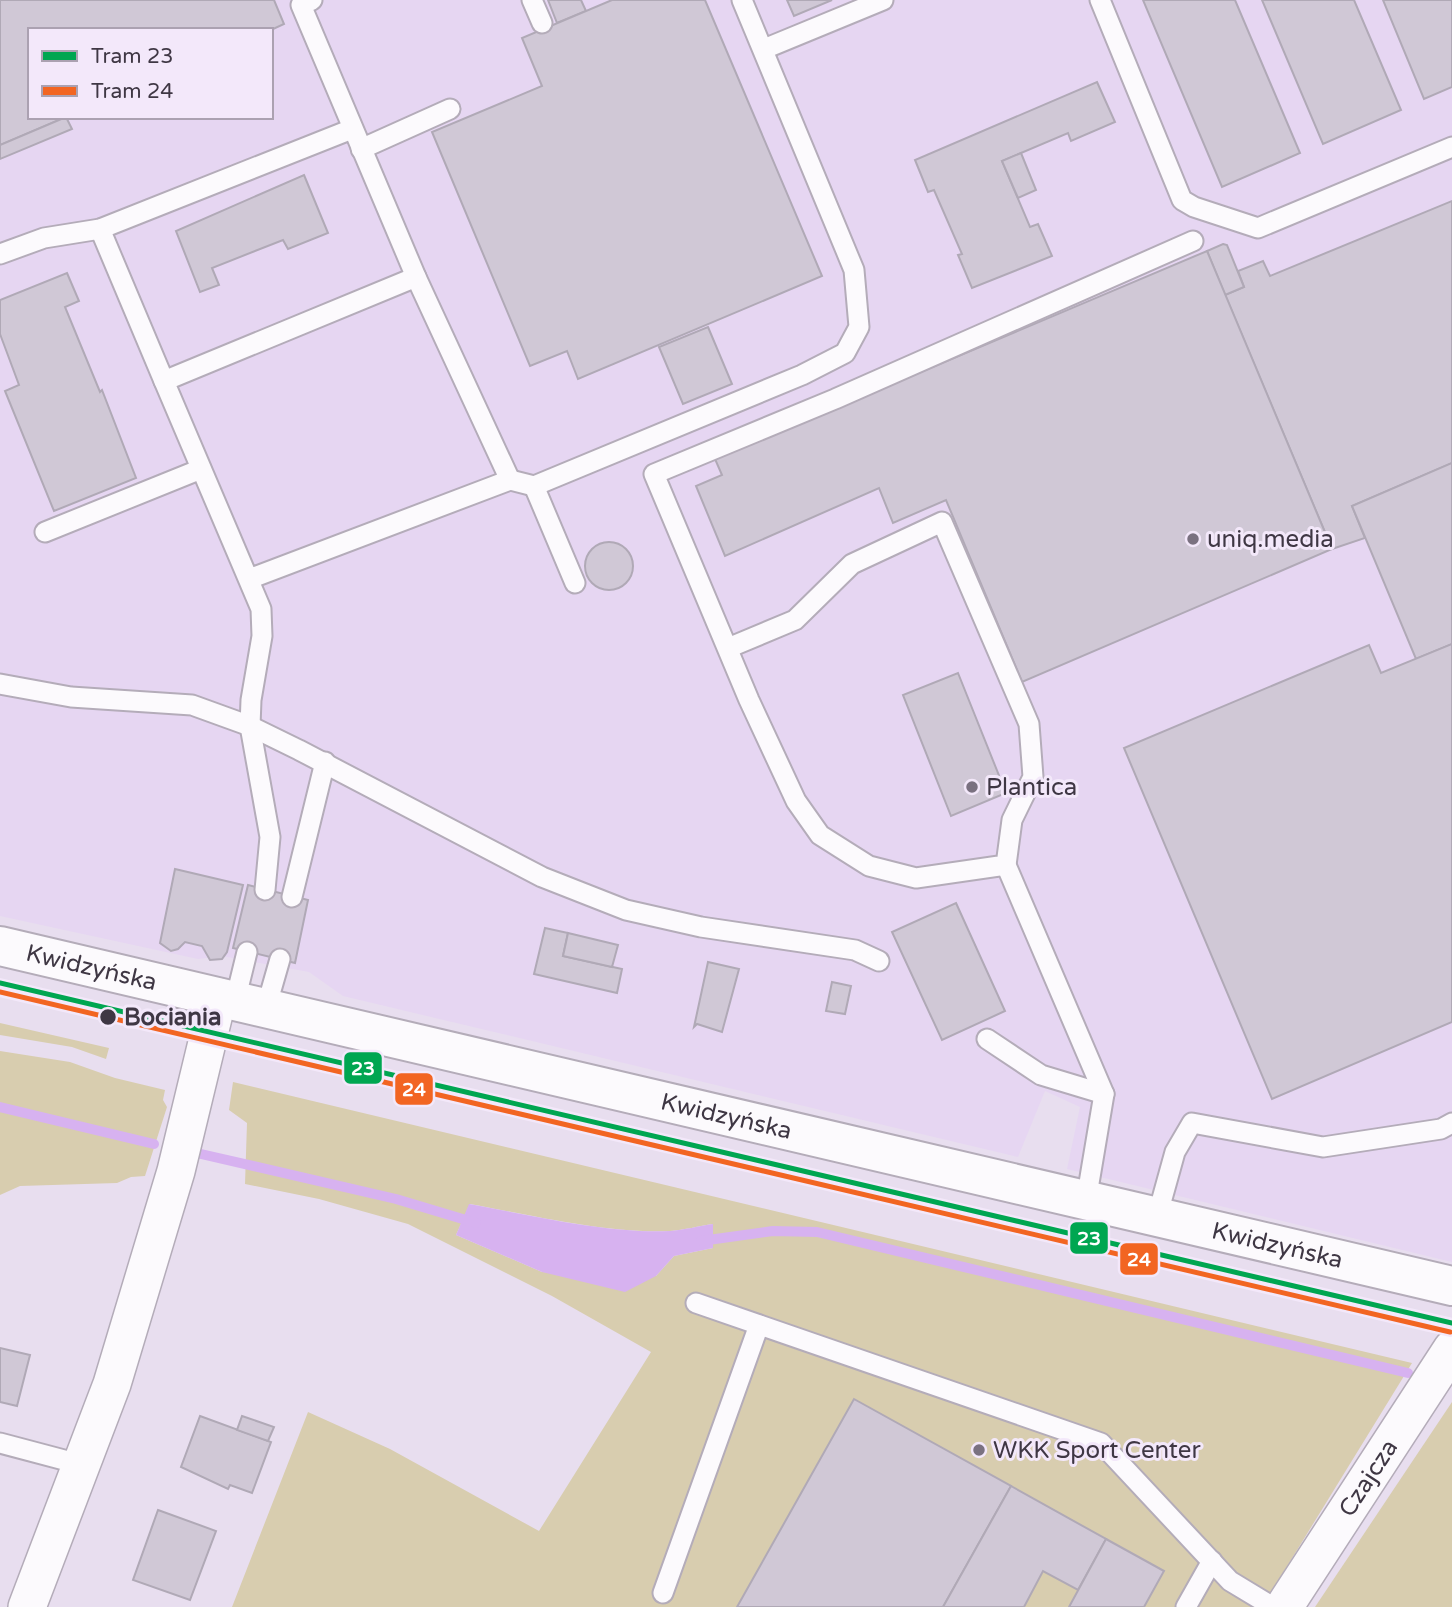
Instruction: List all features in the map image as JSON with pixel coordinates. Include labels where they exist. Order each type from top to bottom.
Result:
[{"type":"street","name":"Kwidzyńska","points":[[0,946],[1452,1286]]},
{"type":"street","points":[[27,1607],[112,1384],[176,1171],[240,1002]]},
{"type":"street","name":"Czajcza","points":[[1284,1607],[1452,1349]]},
{"type":"lane","points":[[532,0],[541,23]]},
{"type":"lane","points":[[249,579],[510,480],[534,486],[802,375],[845,353],[859,327],[854,270],[743,0]]},
{"type":"lane","points":[[764,49],[883,0]]},
{"type":"lane","points":[[1100,0],[1182,200],[1194,207],[1258,228],[1452,147]]},
{"type":"lane","points":[[304,2],[352,130],[416,277],[510,480]]},
{"type":"lane","points":[[361,149],[450,109]]},
{"type":"lane","points":[[0,254],[44,238],[100,229],[352,130]]},
{"type":"lane","points":[[100,229],[261,608],[262,636],[251,700],[250,726],[270,836],[292,893],[325,762]]},
{"type":"lane","points":[[1006,866],[916,878],[869,866],[820,835],[796,801],[654,474],[848,393],[1193,241]]},
{"type":"lane","points":[[164,381],[416,277]]},
{"type":"lane","points":[[45,532],[201,469]]},
{"type":"lane","points":[[534,486],[575,583]]},
{"type":"lane","points":[[728,648],[795,620],[852,564],[942,522],[1029,724],[1032,777],[1012,820],[1006,866],[1104,1094],[1086,1201]]},
{"type":"lane","points":[[0,684],[71,697],[192,705],[250,726],[325,762],[542,877],[626,910],[701,927],[855,950],[879,961]]},
{"type":"lane","points":[[265,890],[270,836]]},
{"type":"lane","points":[[240,1002],[247,952]]},
{"type":"lane","points":[[240,1002],[280,959]]},
{"type":"lane","points":[[987,1039],[1041,1075],[1104,1094]]},
{"type":"lane","points":[[1157,1217],[1175,1152],[1192,1123],[1323,1147],[1448,1130]]},
{"type":"lane","points":[[696,1303],[1101,1443],[1230,1581],[1273,1607]]},
{"type":"lane","points":[[663,1594],[759,1325]]},
{"type":"lane","points":[[0,1443],[83,1465]]},
{"type":"lane","points":[[1186,1607],[1212,1562]]},
{"type":"shaded area","points":[[0,0],[1452,0],[1452,1262],[1067,1169],[1080,1107],[1045,1091],[1018,1157],[343,996],[309,972],[222,956],[198,959],[0,916]]},
{"type":"shaded area","points":[[0,1023],[109,1048],[106,1059],[72,1047],[0,1035]]},
{"type":"shaded area","points":[[0,1051],[70,1062],[115,1078],[165,1090],[163,1100],[167,1107],[145,1176],[131,1177],[117,1183],[20,1186],[0,1195]]},
{"type":"shaded area","name":"WKK Sport Center","points":[[233,1082],[1412,1363],[1262,1607],[232,1607],[308,1412],[390,1449],[539,1531],[651,1352],[552,1296],[408,1224],[319,1199],[245,1184],[247,1123],[229,1110]],"holes":[[[470,1204],[621,1230],[670,1231],[713,1224],[713,1248],[674,1256],[656,1276],[542,1272],[456,1235]]]},
{"type":"shaded area","points":[[469,1204],[621,1230],[670,1231],[713,1224],[713,1248],[674,1256],[656,1276],[625,1292],[542,1272],[456,1235]]},
{"type":"shaded area","points":[[1452,1402],[1452,1607],[1315,1607]]},
{"type":"building","points":[[0,0],[274,0],[284,24],[273,29],[28,28],[28,119],[61,119],[0,145]]},
{"type":"building","points":[[548,0],[581,0],[586,11],[557,23]]},
{"type":"building","points":[[612,0],[705,0],[822,276],[578,379],[567,351],[530,366],[432,132],[542,86],[522,38]]},
{"type":"building","points":[[787,0],[832,0],[794,16]]},
{"type":"building","points":[[1143,0],[1235,0],[1300,153],[1222,187]]},
{"type":"building","points":[[1262,0],[1354,0],[1401,110],[1323,144]]},
{"type":"building","points":[[1383,0],[1452,0],[1452,87],[1424,99]]},
{"type":"building","points":[[1097,82],[1115,122],[1071,141],[1068,133],[1002,161],[1030,227],[1038,224],[1052,256],[972,288],[958,255],[962,254],[934,190],[928,192],[915,160]]},
{"type":"building","points":[[61,119],[67,119],[72,129],[0,159],[0,145]]},
{"type":"building","points":[[1021,153],[1036,190],[1018,198],[1002,161]]},
{"type":"building","points":[[304,175],[328,233],[288,249],[283,240],[212,268],[219,285],[200,292],[176,231]]},
{"type":"building","points":[[1452,201],[1452,463],[1352,506],[1365,538],[1332,549],[1225,295],[1244,287],[1238,271],[1263,261],[1270,276]]},
{"type":"building","points":[[1223,244],[1227,245],[1244,287],[1225,295],[1207,251]]},
{"type":"building","points":[[1207,251],[1332,549],[1022,682],[946,500],[893,523],[879,488],[725,556],[696,486],[722,475],[715,459]]},
{"type":"building","points":[[67,273],[79,301],[65,307],[100,392],[102,390],[136,478],[54,511],[5,391],[19,385],[0,334],[0,300]]},
{"type":"building","points":[[708,327],[732,384],[683,404],[659,347]]},
{"type":"building","points":[[1452,463],[1452,644],[1416,659],[1352,506]]},
{"type":"building","points":[[609,542],[626,549],[633,566],[626,583],[609,590],[592,583],[585,566],[592,549]]},
{"type":"building","points":[[1452,644],[1452,1022],[1272,1099],[1124,748],[1369,645],[1381,673]]},
{"type":"building","points":[[958,673],[1006,793],[951,816],[903,695]]},
{"type":"building","points":[[175,869],[243,885],[227,952],[222,959],[210,960],[202,946],[185,942],[178,949],[171,951],[160,943]]},
{"type":"building","points":[[248,885],[308,900],[295,963],[233,948]]},
{"type":"building","points":[[956,903],[1005,1011],[942,1040],[892,932]]},
{"type":"building","points":[[545,928],[568,933],[563,956],[622,969],[617,993],[534,974]]},
{"type":"building","points":[[568,933],[618,945],[612,967],[563,956]]},
{"type":"building","points":[[708,962],[739,969],[722,1032],[697,1024],[694,1027]]},
{"type":"building","points":[[832,982],[851,986],[845,1014],[826,1011]]},
{"type":"building","points":[[0,1348],[30,1355],[17,1406],[0,1402]]},
{"type":"building","points":[[854,1399],[1011,1486],[943,1607],[737,1607]]},
{"type":"building","points":[[200,1416],[271,1442],[252,1493],[230,1485],[228,1489],[181,1467]]},
{"type":"building","points":[[242,1416],[274,1427],[268,1441],[237,1430]]},
{"type":"building","points":[[1011,1486],[1106,1539],[1078,1590],[1043,1571],[1024,1607],[943,1607]]},
{"type":"building","points":[[158,1510],[216,1531],[190,1600],[133,1580]]},
{"type":"building","points":[[1106,1539],[1164,1571],[1144,1607],[1069,1607]]},
{"type":"waterway","points":[[0,1107],[154,1144]]},
{"type":"waterway","points":[[201,1154],[396,1199],[476,1223]]},
{"type":"waterway","points":[[701,1241],[773,1231],[817,1232],[1408,1373]]},
{"type":"tram line","name":"23","points":[[0,983],[1452,1323]]},
{"type":"tram line","name":"24","points":[[0,992],[1450,1332]]},
{"type":"place","name":"uniq.media","points":[[1193,539]]},
{"type":"place","name":"Plantica","points":[[972,787]]},
{"type":"place","name":"Bociania","points":[[108,1017]]},
{"type":"place","name":"WKK Sport Center","points":[[979,1450]]}]
